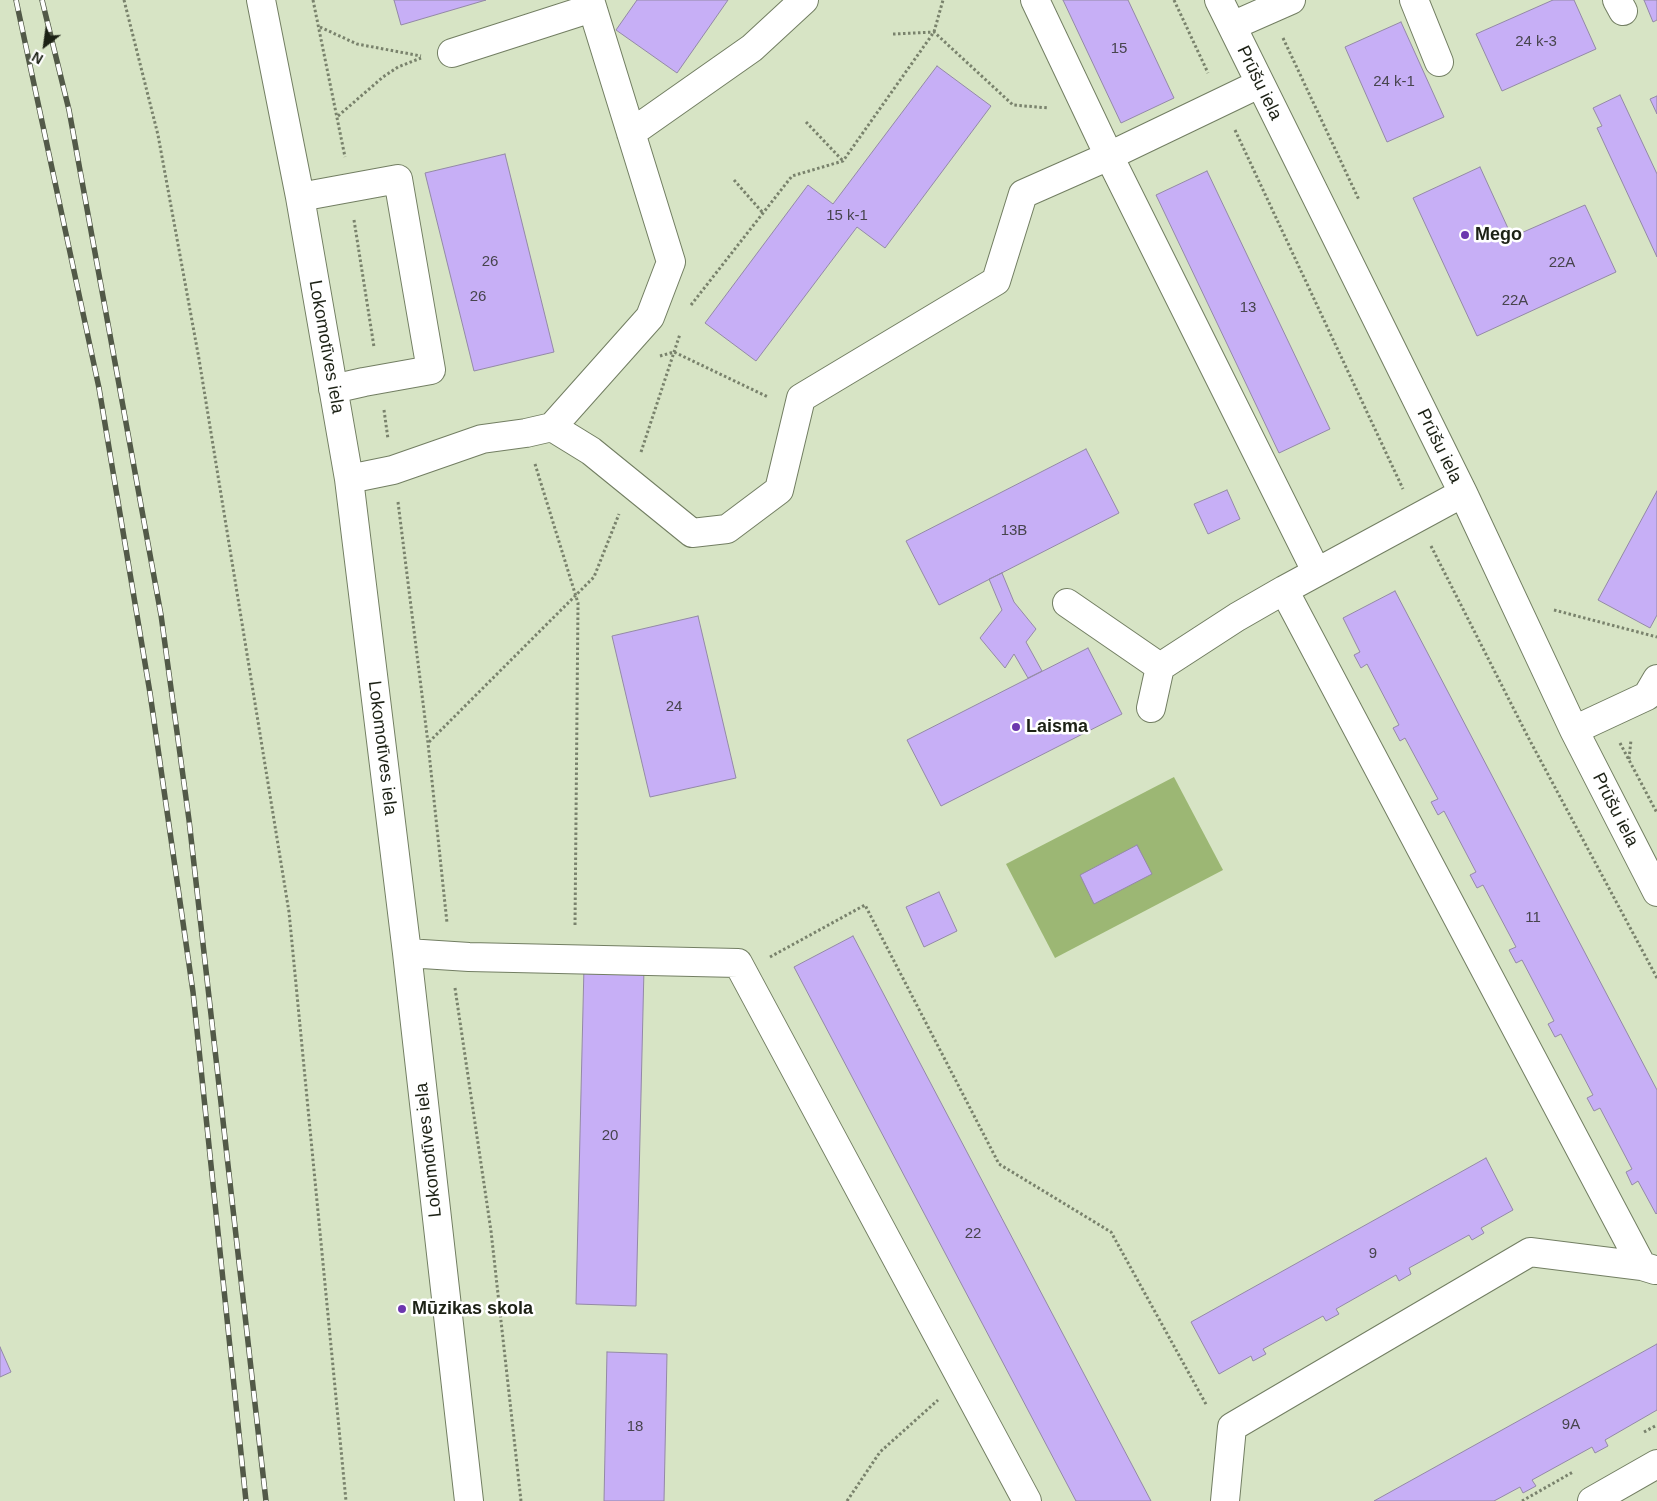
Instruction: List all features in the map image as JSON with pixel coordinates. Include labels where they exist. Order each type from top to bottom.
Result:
[{"type":"street","name":"Lokomotīves iela","points":[[261,0],[300,197],[349,479],[407,953],[469,1501]]},
{"type":"street","points":[[631,133],[752,48],[804,0]]},
{"type":"street","points":[[1035,0],[1109,156],[1316,571]]},
{"type":"street","name":"Prūšu iela","points":[[1219,0],[1463,494],[1574,730],[1657,892]]},
{"type":"street","points":[[1414,0],[1439,62]]},
{"type":"street","points":[[349,479],[394,470],[482,439],[526,433],[552,427],[650,316],[671,262],[591,4],[452,53]]},
{"type":"street","points":[[1232,26],[1280,5]]},
{"type":"street","points":[[552,427],[591,450],[692,533],[727,529],[779,490],[801,398],[996,281],[1023,194],[1109,156],[1259,84]]},
{"type":"street","points":[[300,197],[398,179],[431,370],[333,389]]},
{"type":"street","points":[[1151,708],[1160,667],[1237,617],[1316,571],[1463,494]]},
{"type":"street","points":[[1284,590],[1649,1268]]},
{"type":"street","points":[[1067,603],[1160,667]]},
{"type":"street","points":[[1574,730],[1654,694]]},
{"type":"street","points":[[407,953],[470,957],[738,964],[1027,1501]]},
{"type":"street","points":[[1225,1501],[1232,1427],[1530,1252],[1649,1268]]},
{"type":"street","points":[[1592,1501],[1657,1464]]},
{"type":"path","points":[[124,0],[158,135],[198,350],[290,912],[346,1501]]},
{"type":"path","points":[[314,0],[338,116],[378,379],[394,470]]},
{"type":"path","points":[[688,310],[792,176],[843,161],[934,32],[944,0]]},
{"type":"path","points":[[1174,0],[1417,518],[1528,737],[1657,978]]},
{"type":"path","points":[[1280,5],[1359,200]]},
{"type":"path","points":[[319,27],[357,44],[419,56],[428,55],[390,72],[338,116]]},
{"type":"path","points":[[894,34],[934,32],[1013,105],[1087,111]]},
{"type":"path","points":[[806,122],[843,161]]},
{"type":"path","points":[[734,180],[763,213]]},
{"type":"path","points":[[428,743],[594,577],[631,483],[682,327]]},
{"type":"path","points":[[656,357],[674,352],[798,411]]},
{"type":"path","points":[[526,433],[578,603],[574,959]]},
{"type":"path","points":[[1551,609],[1657,637]]},
{"type":"path","points":[[768,959],[865,905],[1000,1164],[1110,1232],[1208,1406],[1232,1427]]},
{"type":"path","points":[[847,1501],[880,1452],[961,1379]]},
{"type":"green space","points":[[1174,777],[1223,870],[1055,958],[1006,864]]},
{"type":"building","points":[[394,0],[486,0],[401,25]]},
{"type":"building","points":[[637,0],[728,0],[677,73],[616,30]]},
{"type":"building","points":[[1063,0],[1128,0],[1174,98],[1121,123]]},
{"type":"building","points":[[1553,0],[1574,0],[1596,49],[1502,91],[1476,34]]},
{"type":"building","points":[[1644,0],[1657,0],[1657,20],[1653,22]]},
{"type":"building","points":[[1401,22],[1444,117],[1387,142],[1345,47]]},
{"type":"building","points":[[937,66],[991,106],[885,248],[857,227],[756,361],[705,323],[808,185],[833,204]]},
{"type":"building","points":[[1620,95],[1657,174],[1657,257],[1597,128],[1602,126],[1593,108]]},
{"type":"building","points":[[1657,96],[1657,114],[1650,99]]},
{"type":"building","points":[[505,154],[554,352],[474,371],[425,173]]},
{"type":"building","points":[[1480,167],[1512,237],[1585,205],[1616,272],[1477,336],[1413,198]]},
{"type":"building","points":[[1207,171],[1330,429],[1279,453],[1156,195]]},
{"type":"building","points":[[1086,449],[1119,513],[939,605],[906,541]]},
{"type":"building","points":[[1227,490],[1240,519],[1208,534],[1194,504]]},
{"type":"building","points":[[1657,491],[1657,615],[1650,628],[1598,600]]},
{"type":"building","points":[[1002,573],[1014,602],[1036,629],[1026,642],[1042,671],[1028,678],[1014,654],[1005,668],[980,638],[1002,610],[989,579]]},
{"type":"building","points":[[1395,591],[1657,1090],[1656,1214],[1638,1181],[1632,1185],[1626,1172],[1632,1169],[1600,1108],[1594,1111],[1587,1098],[1593,1095],[1561,1034],[1555,1037],[1548,1024],[1554,1021],[1522,960],[1516,963],[1509,950],[1516,947],[1483,885],[1477,888],[1470,875],[1476,872],[1444,811],[1438,815],[1431,802],[1438,799],[1405,738],[1400,741],[1393,728],[1399,725],[1367,664],[1361,668],[1354,655],[1360,652],[1343,618]]},
{"type":"building","points":[[698,616],[736,778],[650,797],[612,636]]},
{"type":"building","points":[[1088,648],[1122,714],[941,806],[907,740]]},
{"type":"building","points":[[1137,845],[1152,874],[1094,904],[1080,875]]},
{"type":"building","points":[[939,892],[957,931],[924,947],[906,907]]},
{"type":"building","points":[[853,936],[1151,1501],[1076,1501],[794,967]]},
{"type":"building","points":[[584,966],[644,968],[636,1306],[576,1304]]},
{"type":"building","points":[[1486,1158],[1513,1210],[1481,1228],[1484,1233],[1472,1240],[1469,1235],[1409,1268],[1411,1274],[1399,1281],[1396,1275],[1336,1309],[1339,1314],[1326,1321],[1323,1316],[1263,1349],[1266,1354],[1253,1361],[1251,1356],[1219,1374],[1191,1322]]},
{"type":"building","points":[[1657,1344],[1657,1410],[1605,1440],[1608,1446],[1595,1453],[1592,1447],[1532,1480],[1536,1486],[1523,1493],[1520,1487],[1494,1501],[1374,1501]]},
{"type":"building","points":[[0,1347],[11,1372],[0,1377]]},
{"type":"building","points":[[607,1352],[667,1354],[664,1501],[604,1501]]},
{"type":"railway","points":[[16,0],[99,388],[150,693],[193,992],[246,1501]]},
{"type":"railway","points":[[42,0],[69,110],[161,615],[189,820],[266,1501]]},
{"type":"place","name":"Mego","points":[[1465,235]]},
{"type":"place","name":"Laisma","points":[[1016,727]]},
{"type":"place","name":"Mūzikas skola","points":[[402,1309]]}]
